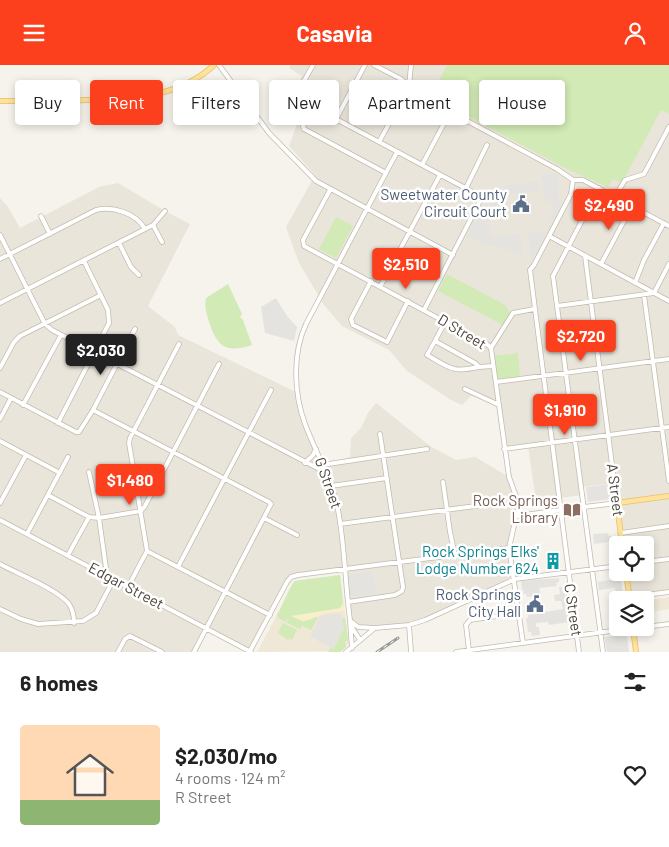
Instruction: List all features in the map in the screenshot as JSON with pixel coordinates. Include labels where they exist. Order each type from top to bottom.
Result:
[{"type":"main road","points":[[0,101],[112,99],[151,96],[180,87],[197,79],[214,65]]},
{"type":"main road","points":[[617,503],[669,495]]},
{"type":"main road","name":"A Street","points":[[617,503],[621,536]]},
{"type":"main road","points":[[634,636],[636,651]]},
{"type":"street","points":[[219,65],[260,121],[282,147],[316,181],[453,255]]},
{"type":"street","points":[[304,80],[312,65]]},
{"type":"street","points":[[339,113],[365,65]]},
{"type":"street","points":[[374,65],[401,80]]},
{"type":"street","points":[[410,80],[412,65]]},
{"type":"street","points":[[339,121],[482,197],[424,310]]},
{"type":"street","points":[[469,122],[557,169],[573,180],[583,180],[669,226]]},
{"type":"street","points":[[304,125],[304,129],[386,173]]},
{"type":"street","points":[[379,142],[388,125]]},
{"type":"street","points":[[422,165],[443,125]]},
{"type":"street","points":[[615,197],[625,180],[644,173],[669,127]]},
{"type":"street","points":[[466,188],[487,145]]},
{"type":"street","name":"G Street","points":[[360,640],[350,620],[340,524],[335,498],[300,407],[296,377],[298,345],[304,327],[397,151]]},
{"type":"street","points":[[380,287],[440,175]]},
{"type":"street","points":[[573,180],[571,194],[549,236],[669,301]]},
{"type":"street","points":[[599,188],[554,276],[603,652]]},
{"type":"street","name":"D Street","points":[[330,189],[304,240],[304,246],[408,301],[491,348],[504,449],[509,477],[517,499],[517,515],[510,548],[523,643]]},
{"type":"street","points":[[602,264],[632,206]]},
{"type":"street","points":[[0,259],[96,210],[104,208],[120,211],[138,220],[146,229]]},
{"type":"street","points":[[0,303],[146,229],[153,225],[165,211]]},
{"type":"street","points":[[41,216],[50,233]]},
{"type":"street","points":[[635,283],[644,260],[664,223]]},
{"type":"street","points":[[153,225],[162,242]]},
{"type":"street","points":[[0,235],[45,324],[60,335],[325,472]]},
{"type":"street","name":"C Street","points":[[549,236],[530,270],[542,376],[579,652]]},
{"type":"street","points":[[119,243],[131,267],[139,275]]},
{"type":"street","name":"A Street","points":[[585,256],[617,503]]},
{"type":"street","points":[[58,423],[109,323],[108,310],[84,261]]},
{"type":"street","points":[[654,293],[669,264]]},
{"type":"street","points":[[371,281],[351,319],[351,323],[387,343],[408,301]]},
{"type":"street","points":[[558,306],[654,293]]},
{"type":"street","points":[[0,368],[20,335],[101,295]]},
{"type":"street","points":[[644,295],[669,481]]},
{"type":"street","points":[[491,348],[513,313],[534,309]]},
{"type":"street","points":[[445,322],[427,355],[453,369],[460,370],[493,366]]},
{"type":"street","points":[[0,392],[79,433],[135,329]]},
{"type":"street","points":[[23,405],[60,335]]},
{"type":"street","points":[[435,341],[480,367]]},
{"type":"street","points":[[128,587],[147,551],[129,443],[179,344]]},
{"type":"street","points":[[496,382],[669,359]]},
{"type":"street","points":[[48,495],[89,517],[99,518],[141,511],[198,407],[219,364]]},
{"type":"street","points":[[464,389],[499,405]]},
{"type":"street","points":[[178,567],[271,390]]},
{"type":"street","points":[[0,419],[11,398]]},
{"type":"street","points":[[93,410],[269,501],[271,504],[194,652]]},
{"type":"street","points":[[504,449],[669,427]]},
{"type":"street","points":[[348,602],[394,595],[402,591],[400,562],[380,434]]},
{"type":"street","points":[[0,441],[60,473]]},
{"type":"street","points":[[305,463],[316,449]]},
{"type":"street","points":[[322,465],[427,449]]},
{"type":"street","points":[[0,503],[26,455]]},
{"type":"street","points":[[27,534],[68,457]]},
{"type":"street","points":[[89,472],[99,518],[106,568],[103,574]]},
{"type":"street","points":[[331,486],[387,478]]},
{"type":"street","points":[[443,482],[455,555]]},
{"type":"street","points":[[340,524],[498,503]]},
{"type":"street","points":[[584,507],[617,503]]},
{"type":"street","points":[[517,515],[560,510]]},
{"type":"street","points":[[68,555],[89,517]]},
{"type":"street","points":[[264,518],[297,535]]},
{"type":"street","name":"Edgar Street","points":[[0,520],[250,652]]},
{"type":"street","points":[[621,533],[669,527]]},
{"type":"street","points":[[250,652],[291,577],[510,548]]},
{"type":"street","points":[[147,551],[270,615]]},
{"type":"street","points":[[654,561],[669,559]]},
{"type":"street","points":[[0,564],[59,595],[68,603],[73,613],[74,623]]},
{"type":"street","points":[[350,620],[358,627],[375,628],[409,625],[425,621],[515,579],[609,567]]},
{"type":"street","points":[[0,609],[30,623],[74,623],[83,621],[96,613],[114,579]]},
{"type":"street","points":[[654,594],[669,592]]},
{"type":"street","points":[[469,651],[466,625],[470,619],[519,613]]},
{"type":"street","points":[[350,620],[352,648]]},
{"type":"street","points":[[654,626],[669,624]]},
{"type":"street","points":[[409,625],[411,652]]},
{"type":"street","points":[[346,652],[375,628]]},
{"type":"street","points":[[456,652],[609,632]]},
{"type":"street","points":[[118,652],[125,639],[130,636],[159,651]]},
{"type":"shaded area","points":[[290,65],[669,65],[669,592],[654,594],[654,591],[629,591],[627,581],[654,581],[654,536],[621,536],[614,483],[581,487],[582,495],[536,501],[528,446],[504,449],[499,405],[471,396],[462,405],[451,400],[407,371],[389,350],[342,326],[324,305],[299,263],[286,227],[315,175],[289,146],[295,125],[339,125],[339,80],[300,80],[302,76],[289,68]]},
{"type":"shaded area","points":[[558,173],[559,199],[563,202],[552,223],[548,214],[553,213],[552,201],[545,202],[541,174]]},
{"type":"shaded area","points":[[538,181],[540,190],[502,196],[501,200],[497,201],[498,209],[488,211],[491,237],[520,233],[523,255],[483,244],[467,236],[475,218],[491,204],[500,187]]},
{"type":"shaded area","points":[[118,183],[190,224],[148,306],[175,327],[178,335],[298,393],[300,407],[322,465],[350,457],[351,438],[361,428],[368,413],[376,403],[430,446],[456,460],[475,457],[509,477],[518,508],[510,548],[515,579],[417,623],[361,628],[350,620],[344,570],[291,577],[250,651],[207,628],[194,652],[0,652],[0,198],[8,207],[20,228],[99,187]]},
{"type":"shaded area","points":[[542,230],[545,238],[531,262],[528,233]]},
{"type":"shaded area","points":[[276,298],[287,316],[297,327],[294,341],[265,333],[261,307]]},
{"type":"shaded area","points":[[609,484],[611,499],[588,502],[586,487]]},
{"type":"shaded area","points":[[608,533],[609,542],[594,544],[593,534]]},
{"type":"shaded area","points":[[373,571],[376,594],[350,597],[347,575]]},
{"type":"shaded area","points":[[340,575],[349,644],[342,651],[257,652],[295,581]]},
{"type":"shaded area","points":[[559,578],[559,582],[556,583],[557,586],[539,588],[541,595],[527,597],[526,594],[523,594],[525,590],[522,590],[521,581]]},
{"type":"shaded area","points":[[621,581],[623,591],[615,591],[615,588],[599,590],[598,582]]},
{"type":"shaded area","points":[[566,586],[570,622],[549,625],[548,622],[536,623],[536,627],[539,627],[540,635],[532,636],[531,632],[528,632],[526,618],[528,618],[528,615],[563,609],[561,601],[555,601],[554,595],[560,594],[559,587]]},
{"type":"shaded area","points":[[669,597],[669,609],[654,612],[654,600]]},
{"type":"shaded area","points":[[341,613],[344,628],[333,649],[311,637],[320,617]]},
{"type":"shaded area","points":[[627,636],[629,652],[607,652],[604,637]]},
{"type":"green space","points":[[447,65],[669,65],[669,114],[661,110],[622,183],[613,179],[608,187],[569,170],[484,125],[565,125],[565,80],[479,80],[479,122],[469,117],[469,80],[440,80]]},
{"type":"green space","points":[[336,217],[353,226],[336,258],[319,249]]},
{"type":"green space","points":[[447,274],[505,305],[510,313],[503,325],[438,291]]},
{"type":"green space","points":[[228,284],[242,314],[240,317],[243,320],[252,345],[236,348],[225,347],[220,344],[213,333],[207,315],[206,298]]},
{"type":"green space","points":[[518,353],[520,379],[496,382],[492,356]]},
{"type":"green space","points":[[340,575],[343,603],[340,608],[292,616],[303,622],[318,618],[311,630],[302,625],[300,629],[287,623],[290,616],[286,622],[278,618],[277,615],[295,581]]},
{"type":"green space","points":[[345,618],[348,640],[345,642],[346,647],[340,652],[328,652],[330,648],[333,649],[344,628],[341,620]]},
{"type":"green space","points":[[283,623],[297,630],[292,640],[289,638],[288,640],[278,633]]},
{"type":"sand","points":[[343,603],[343,611],[325,613],[308,620],[301,620],[291,616],[338,609]]},
{"type":"railway","points":[[377,652],[398,638]]},
{"type":"place","name":"Sweetwater County Circuit Court","points":[[521,204]]},
{"type":"place","name":"Rock Springs Library","points":[[572,510]]},
{"type":"place","name":"Rock Springs Elks' Lodge Number 624","points":[[553,561]]},
{"type":"place","name":"Rock Springs City Hall","points":[[535,604]]}]
